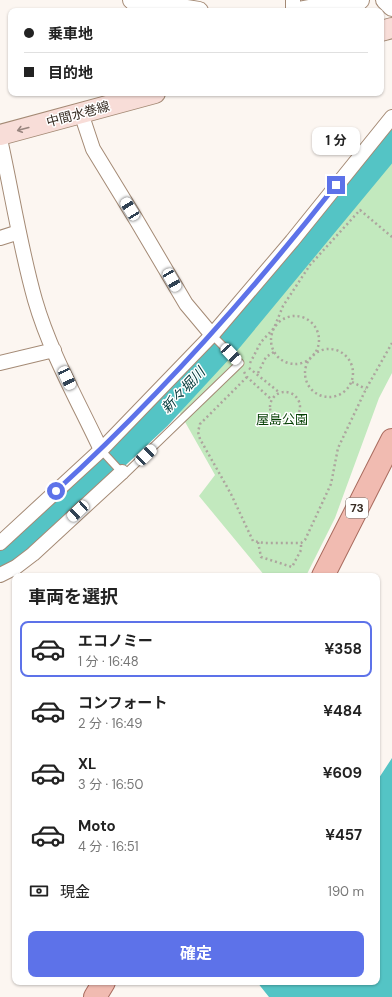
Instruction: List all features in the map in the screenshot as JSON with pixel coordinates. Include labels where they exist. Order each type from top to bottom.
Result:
[{"type":"main road","name":"中間水巻線","points":[[0,135],[144,96]]},
{"type":"main road","name":"73","points":[[325,573],[392,440]]},
{"type":"main road","points":[[95,997],[102,985]]},
{"type":"street","points":[[132,0],[181,8]]},
{"type":"street","points":[[315,8],[360,0]]},
{"type":"street","points":[[385,0],[392,7]]},
{"type":"street","points":[[81,113],[93,149],[138,221],[186,304],[212,335]]},
{"type":"street","points":[[0,543],[101,450],[212,335],[292,241],[392,117]]},
{"type":"street","points":[[0,140],[19,232],[36,301],[54,350],[101,450]]},
{"type":"street","points":[[0,238],[19,232]]},
{"type":"street","points":[[0,363],[54,350]]},
{"type":"street","points":[[0,575],[16,567],[33,554],[122,472]]},
{"type":"lane","points":[[101,450],[124,475],[240,363],[212,335]]},
{"type":"path","points":[[248,367],[261,342],[274,328],[286,318],[303,318],[310,322],[318,336],[317,348],[310,359],[306,371],[308,384],[318,394],[324,396],[337,396],[343,392],[352,382],[353,368],[346,356],[341,352],[334,350],[321,351],[310,359],[303,363],[295,364],[279,359],[271,344],[274,328],[283,306],[310,265],[360,210],[392,237]]},
{"type":"path","points":[[247,377],[200,424],[198,432],[200,440],[231,494],[254,541],[301,543],[305,540],[331,484],[338,448],[366,389],[392,343]]},
{"type":"path","points":[[258,373],[266,357],[274,352]]},
{"type":"path","points":[[240,363],[258,373],[280,393]]},
{"type":"path","points":[[240,363],[247,377],[272,400]]},
{"type":"path","points":[[352,382],[366,389]]},
{"type":"path","points":[[285,392],[295,396],[300,406],[297,416],[288,422],[277,420],[270,411],[272,400],[280,393],[285,392]]},
{"type":"path","points":[[258,542],[261,557],[292,567],[301,550],[301,543]]},
{"type":"green space","name":"屋島公園","points":[[392,155],[392,373],[379,398],[335,518],[308,573],[263,573],[199,496],[215,475],[180,413],[320,234]]},
{"type":"water","points":[[392,758],[392,997],[269,997],[259,985],[380,985],[380,776]]},
{"type":"waterway","name":"新々堀川","points":[[0,562],[8,558],[159,416],[230,339],[392,143]]},
{"type":"route","points":[[56,491],[101,450],[212,335],[292,241],[336,185]]}]
